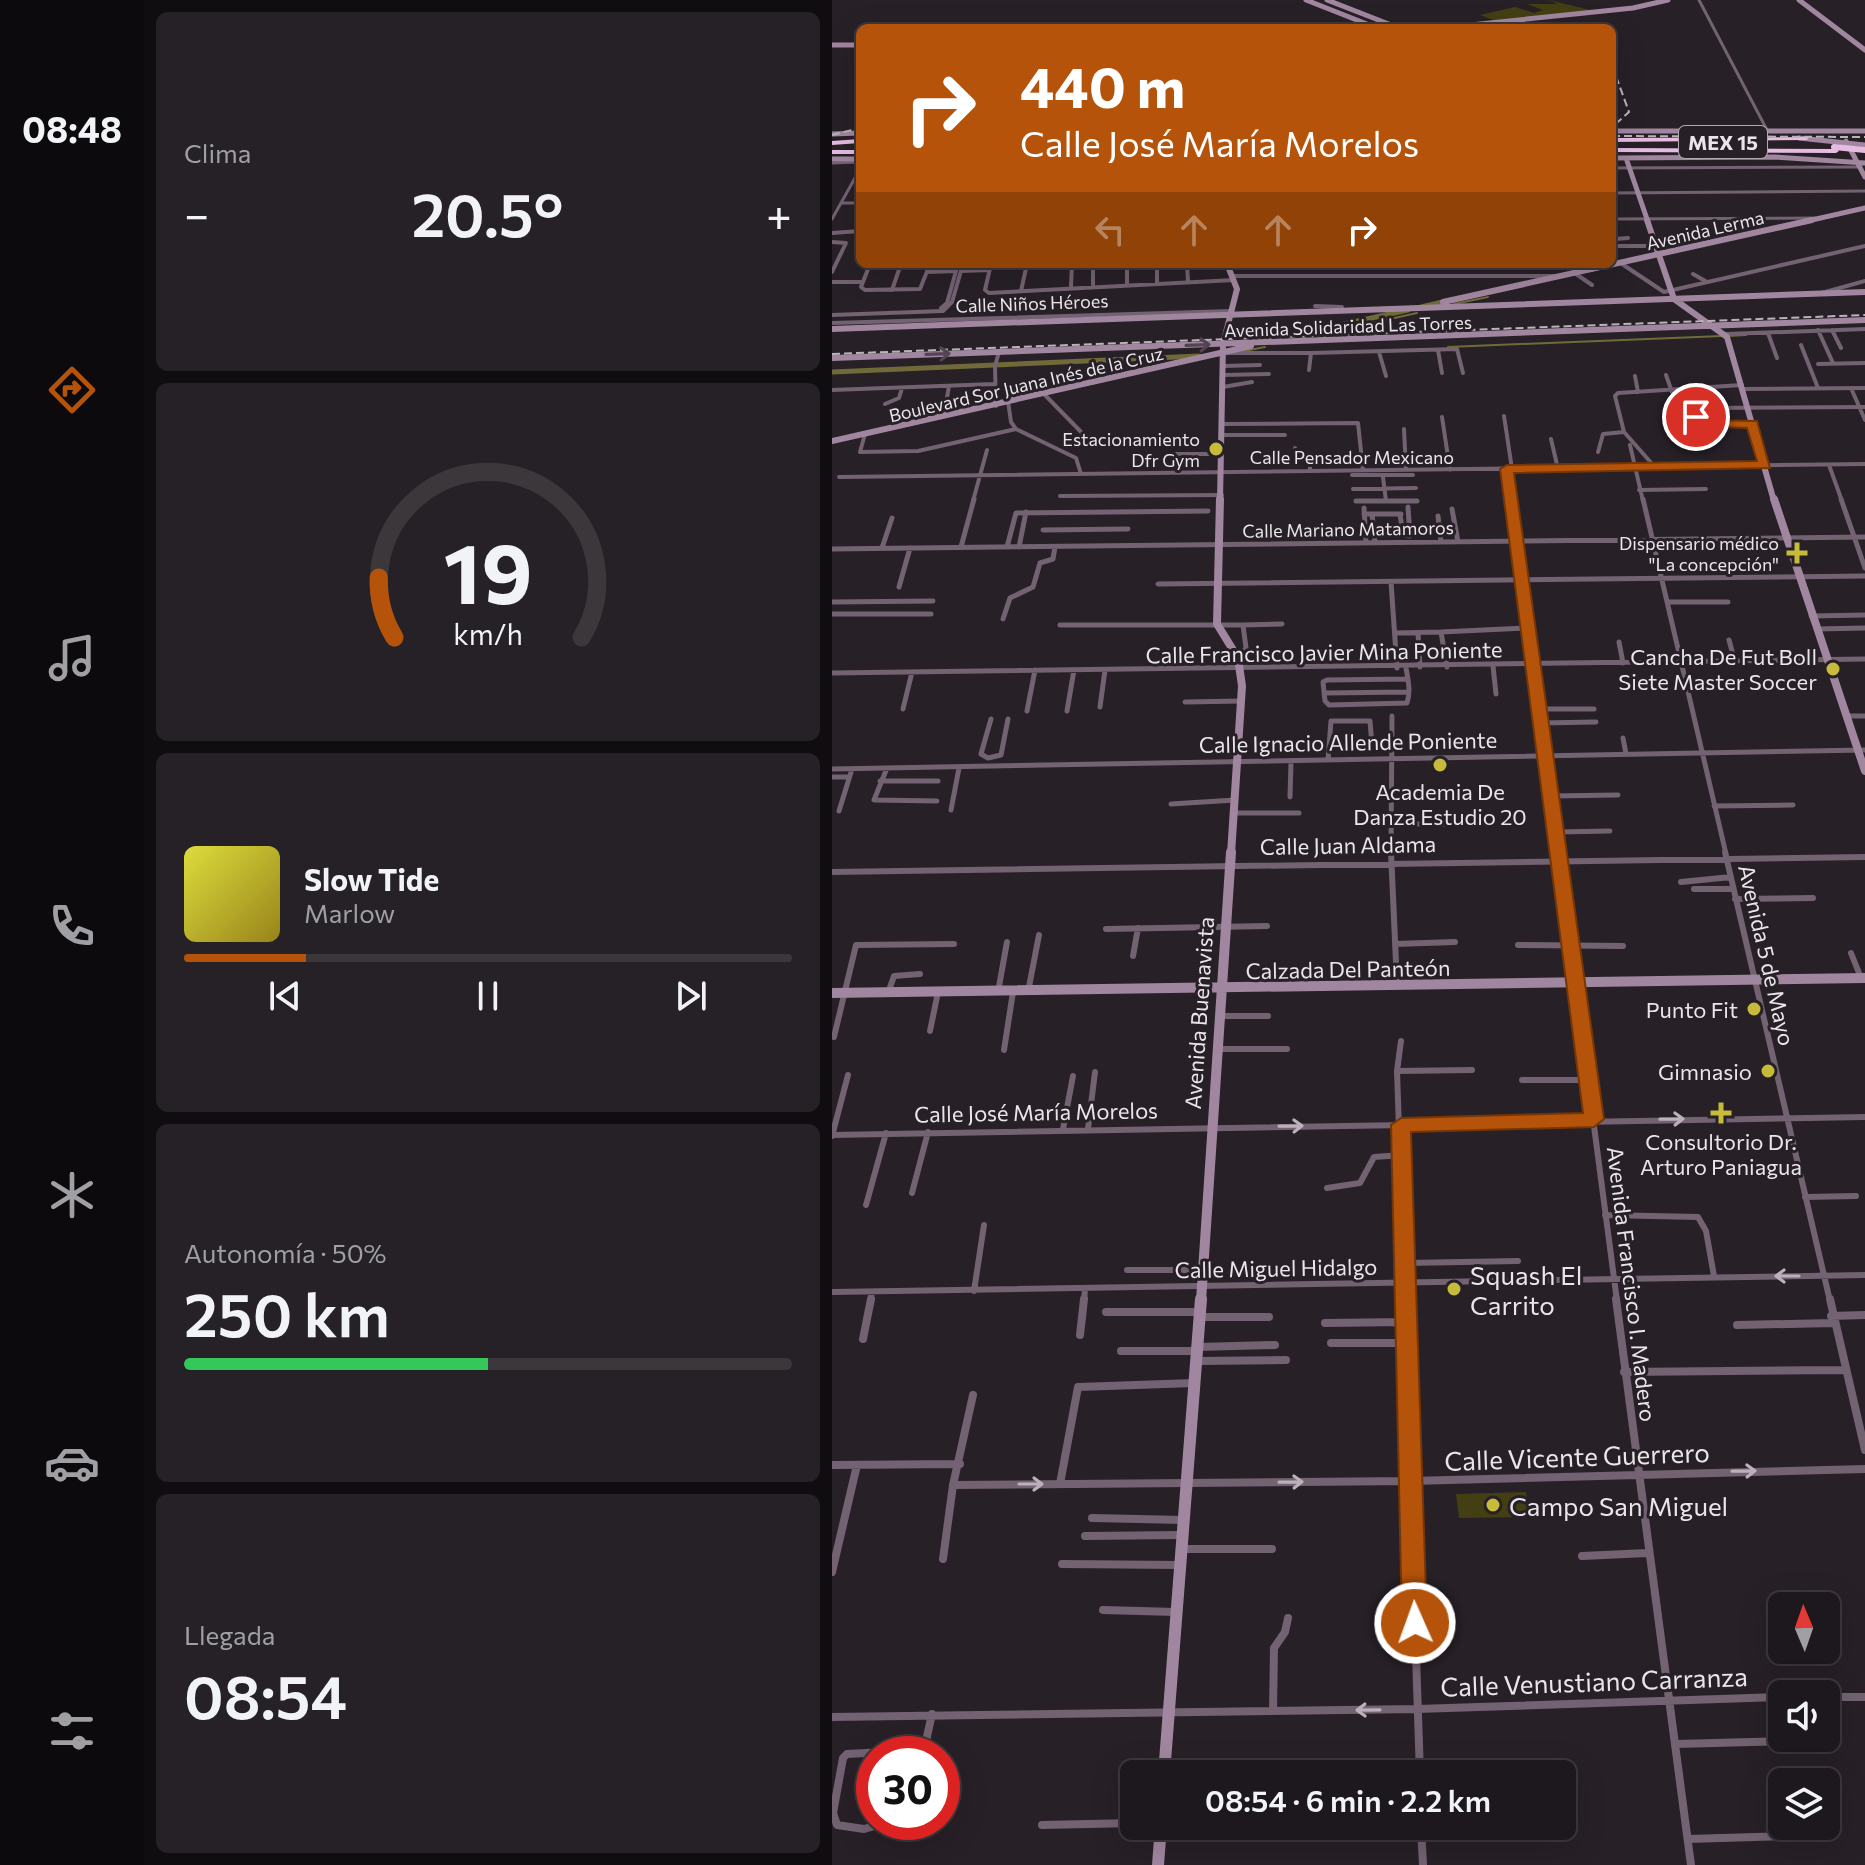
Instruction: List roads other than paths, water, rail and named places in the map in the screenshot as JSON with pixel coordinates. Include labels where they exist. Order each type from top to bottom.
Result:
[{"type":"highway","points":[[1616,141],[1806,138]]},
{"type":"highway","name":"MEX 15","points":[[1616,141],[1762,142],[1833,147],[1864,161]]},
{"type":"highway","points":[[832,144],[856,142]]},
{"type":"highway","name":"MEX 15","points":[[1616,150],[1833,147]]},
{"type":"highway","points":[[1674,150],[1775,157]]},
{"type":"highway","points":[[832,152],[856,152]]},
{"type":"main road","points":[[1306,0],[1367,24]]},
{"type":"main road","points":[[1327,0],[1389,24]]},
{"type":"main road","points":[[1476,24],[1668,0]]},
{"type":"main road","points":[[1801,0],[1865,48]]},
{"type":"main road","points":[[832,45],[856,45]]},
{"type":"main road","points":[[1616,131],[1865,131]]},
{"type":"main road","points":[[1616,158],[1841,155],[1839,146],[1752,131]]},
{"type":"main road","points":[[1841,131],[1864,161]]},
{"type":"main road","points":[[832,134],[856,133]]},
{"type":"main road","points":[[1833,147],[1848,144]]},
{"type":"main road","points":[[1848,144],[1864,161]]},
{"type":"main road","points":[[1787,157],[1864,161]]},
{"type":"main road","points":[[1626,158],[1661,256],[1669,294],[1727,336],[1785,538],[1846,716],[1862,750],[1865,771]]},
{"type":"main road","points":[[834,161],[856,161]]},
{"type":"main road","name":"Avenida Lerma","points":[[1616,267],[1865,208]]},
{"type":"main road","points":[[1217,624],[1223,366],[1237,289],[1229,268]]},
{"type":"main road","name":"Avenida Lerma","points":[[1411,308],[1608,268]]},
{"type":"main road","name":"Avenida Solidaridad Las Torres","points":[[832,328],[1411,308],[1669,294],[1865,292]]},
{"type":"main road","name":"Avenida Solidaridad Las Torres","points":[[832,357],[999,352],[1224,351],[1270,341],[1865,320]]},
{"type":"main road","name":"Boulevard Sor Juana Inés de la Cruz","points":[[832,440],[1224,351]]},
{"type":"main road","name":"Boulevard Sor Juana Inés de la Cruz","points":[[832,440],[996,405]]},
{"type":"main road","name":"Avenida Buenavista","points":[[1165,1760],[1197,1353],[1200,1270],[1213,1128],[1241,701],[1242,669],[1217,624]]},
{"type":"main road","name":"Calzada Del Panteón","points":[[835,994],[1575,985],[1863,978]]},
{"type":"main road","points":[[1158,1865],[1160,1840]]},
{"type":"street","points":[[1640,0],[1652,4]]},
{"type":"street","points":[[1699,0],[1767,130]]},
{"type":"street","points":[[832,171],[834,161]]},
{"type":"street","points":[[1616,168],[1822,168],[1864,161]]},
{"type":"street","points":[[1822,168],[1826,176]]},
{"type":"street","points":[[832,219],[856,176]]},
{"type":"street","points":[[1782,182],[1787,192]]},
{"type":"street","points":[[1616,194],[1865,191]]},
{"type":"street","points":[[1664,192],[1666,202]]},
{"type":"street","points":[[1689,192],[1692,199]]},
{"type":"street","points":[[1730,192],[1733,200]]},
{"type":"street","points":[[841,203],[856,203]]},
{"type":"street","points":[[1616,219],[1822,218]]},
{"type":"street","points":[[832,233],[856,232]]},
{"type":"street","points":[[1616,239],[1628,238]]},
{"type":"street","points":[[832,242],[846,243],[832,272]]},
{"type":"street","points":[[1616,246],[1657,246]]},
{"type":"street","points":[[1624,265],[1669,294],[1865,246]]},
{"type":"street","points":[[868,268],[862,282],[865,290],[917,289],[922,286],[929,268]]},
{"type":"street","points":[[892,290],[900,268]]},
{"type":"street","points":[[832,314],[941,310],[952,302],[960,268]]},
{"type":"street","points":[[928,272],[982,268]]},
{"type":"street","points":[[990,268],[986,292],[1233,278],[1553,272],[1563,277]]},
{"type":"street","points":[[1021,290],[1026,268]]},
{"type":"street","points":[[1071,286],[1072,268]]},
{"type":"street","points":[[1093,268],[1093,285]]},
{"type":"street","points":[[1127,268],[1127,284]]},
{"type":"street","points":[[1157,268],[1157,283]]},
{"type":"street","points":[[1187,268],[1188,282]]},
{"type":"street","points":[[1588,268],[1593,271]]},
{"type":"street","points":[[1576,274],[1592,285]]},
{"type":"street","points":[[1693,274],[1708,282]]},
{"type":"street","points":[[1818,294],[1865,281]]},
{"type":"street","points":[[832,282],[862,282]]},
{"type":"street","points":[[1315,306],[1342,307],[1334,311]]},
{"type":"street","name":"Calle Niños Héroes","points":[[832,328],[1232,313]]},
{"type":"street","points":[[1832,331],[1841,348]]},
{"type":"street","points":[[1727,336],[1863,331]]},
{"type":"street","points":[[1818,332],[1833,364]]},
{"type":"street","points":[[1769,334],[1777,358]]},
{"type":"street","points":[[1801,345],[1818,388]]},
{"type":"street","points":[[1438,350],[1442,373]]},
{"type":"street","points":[[1224,351],[1459,350],[1463,373]]},
{"type":"street","points":[[996,405],[994,384],[999,352]]},
{"type":"street","points":[[1379,352],[1386,376]]},
{"type":"street","points":[[1309,370],[1308,356],[1311,353]]},
{"type":"street","points":[[1818,364],[1865,363]]},
{"type":"street","points":[[1223,366],[1260,365]]},
{"type":"street","points":[[1223,375],[1269,374]]},
{"type":"street","points":[[1666,375],[1672,392]]},
{"type":"street","points":[[1635,376],[1638,392]]},
{"type":"street","points":[[1223,387],[1252,382]]},
{"type":"street","points":[[832,390],[994,384]]},
{"type":"street","points":[[944,415],[949,386]]},
{"type":"street","points":[[1654,466],[1651,458],[1630,445],[1615,396],[1638,392],[1688,391],[1697,386],[1865,388]]},
{"type":"street","points":[[885,404],[899,398],[902,388]]},
{"type":"street","points":[[1851,388],[1862,407],[1865,420]]},
{"type":"street","points":[[1046,393],[1087,438]]},
{"type":"street","points":[[1009,402],[1011,422],[1016,429],[1076,458],[1081,474]]},
{"type":"street","points":[[1703,408],[1862,407]]},
{"type":"street","name":"Avenida Francisco I. Madero","points":[[1504,416],[1520,581],[1540,709],[1615,1279],[1647,1553],[1691,1865]]},
{"type":"street","points":[[1442,417],[1450,470]]},
{"type":"street","points":[[1671,417],[1695,417],[1702,424],[1753,424]]},
{"type":"street","points":[[1223,424],[1358,423],[1363,470]]},
{"type":"street","points":[[865,434],[860,452],[918,451],[1016,429]]},
{"type":"street","points":[[1404,429],[1406,470]]},
{"type":"street","points":[[1598,452],[1603,434],[1624,432]]},
{"type":"street","points":[[1222,435],[1285,435]]},
{"type":"street","points":[[1551,439],[1558,469]]},
{"type":"street","name":"Avenida 5 de Mayo","points":[[1630,445],[1678,662],[1865,1450]]},
{"type":"street","points":[[1295,448],[1295,459],[1310,461],[1310,471]]},
{"type":"street","points":[[961,547],[987,450]]},
{"type":"street","points":[[1172,454],[1221,454]]},
{"type":"street","name":"Calle Pensador Mexicano","points":[[839,477],[1363,470],[1383,473],[1406,470],[1865,464]]},
{"type":"street","points":[[1829,465],[1865,568]]},
{"type":"street","points":[[1383,473],[1386,501]]},
{"type":"street","points":[[1352,475],[1413,475]]},
{"type":"street","points":[[1353,489],[1416,488]]},
{"type":"street","points":[[1639,490],[1706,489]]},
{"type":"street","points":[[1060,496],[1222,495]]},
{"type":"street","points":[[1356,501],[1417,501]]},
{"type":"street","points":[[1452,509],[1458,542]]},
{"type":"street","points":[[1366,540],[1364,511],[1400,514],[1408,510],[1411,535],[1407,537],[1403,535],[1400,514]]},
{"type":"street","points":[[1007,547],[1015,514],[1026,512],[1208,511]]},
{"type":"street","points":[[1019,547],[1026,512]]},
{"type":"street","points":[[1372,514],[1374,540]]},
{"type":"street","points":[[1438,516],[1441,542]]},
{"type":"street","points":[[882,548],[892,518]]},
{"type":"street","points":[[1402,524],[1409,524]]},
{"type":"street","points":[[1365,525],[1373,525]]},
{"type":"street","points":[[1011,528],[1022,528]]},
{"type":"street","points":[[1096,546],[1098,529]]},
{"type":"street","points":[[1043,530],[1128,529]]},
{"type":"street","name":"Calle Mariano Matamoros","points":[[832,549],[1221,545],[1366,540],[1458,542],[1865,537]]},
{"type":"street","points":[[1003,619],[1010,598],[1033,587],[1040,563],[1053,559],[1055,547]]},
{"type":"street","points":[[899,587],[910,548]]},
{"type":"street","points":[[1158,584],[1865,576]]},
{"type":"street","points":[[1391,582],[1397,668]]},
{"type":"street","points":[[931,614],[832,614],[834,602],[933,601]]},
{"type":"street","points":[[1667,602],[1728,602]]},
{"type":"street","points":[[1811,616],[1865,615]]},
{"type":"street","points":[[1060,625],[1282,624]]},
{"type":"street","points":[[1238,658],[1246,648],[1243,625]]},
{"type":"street","points":[[1395,633],[1528,628]]},
{"type":"street","points":[[1816,629],[1865,628]]},
{"type":"street","points":[[1441,632],[1447,667]]},
{"type":"street","points":[[1418,633],[1420,667]]},
{"type":"street","points":[[1729,640],[1735,662]]},
{"type":"street","points":[[1619,642],[1623,663]]},
{"type":"street","name":"Calle Francisco Javier Mina Poniente","points":[[832,673],[1406,668],[1865,659]]},
{"type":"street","points":[[1493,666],[1496,694]]},
{"type":"street","points":[[1406,668],[1408,679],[1409,692],[1407,703],[1329,705],[1325,701],[1323,682],[1327,680],[1408,679]]},
{"type":"street","points":[[1027,711],[1035,670]]},
{"type":"street","points":[[1067,711],[1074,670]]},
{"type":"street","points":[[1100,707],[1105,670]]},
{"type":"street","points":[[903,709],[912,672]]},
{"type":"street","points":[[1324,693],[1409,692]]},
{"type":"street","points":[[1185,702],[1241,701]]},
{"type":"street","points":[[1540,709],[1594,709]]},
{"type":"street","points":[[1392,716],[1391,863],[1397,986]]},
{"type":"street","points":[[1846,716],[1865,716]]},
{"type":"street","points":[[991,719],[981,754],[988,758],[1001,755],[1008,719]]},
{"type":"street","points":[[1328,760],[1332,720],[1371,721],[1372,746]]},
{"type":"street","points":[[1541,723],[1596,722]]},
{"type":"street","points":[[1623,738],[1626,754]]},
{"type":"street","name":"Calle Ignacio Allende Poniente","points":[[832,769],[1862,750]]},
{"type":"street","points":[[984,767],[988,758]]},
{"type":"street","points":[[1290,797],[1291,762]]},
{"type":"street","points":[[887,768],[874,798],[876,801],[937,801]]},
{"type":"street","points":[[951,810],[959,768]]},
{"type":"street","points":[[839,811],[852,769]]},
{"type":"street","points":[[832,777],[849,777]]},
{"type":"street","points":[[880,781],[938,781]]},
{"type":"street","points":[[1550,796],[1618,795]]},
{"type":"street","points":[[1171,804],[1235,800]]},
{"type":"street","points":[[1714,806],[1793,805]]},
{"type":"street","points":[[1234,813],[1299,813]]},
{"type":"street","points":[[1392,824],[1445,824]]},
{"type":"street","points":[[1556,832],[1610,831]]},
{"type":"street","name":"Calle Juan Aldama","points":[[832,872],[1865,857]]},
{"type":"street","points":[[1681,882],[1731,877]]},
{"type":"street","points":[[1694,889],[1733,889]]},
{"type":"street","points":[[1735,899],[1813,898]]},
{"type":"street","points":[[1106,929],[1267,926]]},
{"type":"street","points":[[1133,956],[1138,928]]},
{"type":"street","points":[[1028,992],[1039,935]]},
{"type":"street","points":[[998,992],[1007,942]]},
{"type":"street","points":[[1395,944],[1455,942]]},
{"type":"street","points":[[834,1037],[835,994],[856,945],[954,944]]},
{"type":"street","points":[[1518,945],[1623,946]]},
{"type":"street","points":[[1851,953],[1863,978]]},
{"type":"street","points":[[888,993],[894,976],[920,974]]},
{"type":"street","points":[[930,1031],[938,992]]},
{"type":"street","points":[[1004,1050],[1013,992]]},
{"type":"street","points":[[1220,1016],[1268,1016]]},
{"type":"street","points":[[1401,1041],[1397,1071],[1406,1263],[1419,1760]]},
{"type":"street","points":[[1218,1049],[1287,1049]]},
{"type":"street","points":[[1397,1071],[1472,1070]]},
{"type":"street","points":[[1088,1129],[1095,1072]]},
{"type":"street","points":[[832,1135],[848,1075]]},
{"type":"street","points":[[1063,1129],[1073,1076]]},
{"type":"street","points":[[1522,1080],[1587,1080]]},
{"type":"street","name":"Calle José María Morelos","points":[[832,1135],[1594,1119],[1865,1117]]},
{"type":"street","points":[[912,1193],[928,1132]]},
{"type":"street","points":[[866,1205],[886,1133]]},
{"type":"street","points":[[1327,1188],[1360,1183],[1374,1157],[1402,1155]]},
{"type":"street","points":[[1805,1197],[1856,1196]]},
{"type":"street","points":[[1605,1215],[1698,1217],[1706,1231],[1714,1276]]},
{"type":"street","points":[[974,1291],[984,1225]]},
{"type":"street","points":[[1406,1263],[1518,1261]]},
{"type":"street","points":[[1127,1270],[1200,1270]]},
{"type":"street","name":"Calle Miguel Hidalgo","points":[[832,1292],[1406,1285],[1865,1275]]},
{"type":"street","points":[[1080,1335],[1085,1289]]},
{"type":"street","points":[[863,1339],[872,1292]]},
{"type":"street","points":[[1106,1312],[1269,1317]]},
{"type":"street","points":[[1737,1325],[1832,1320],[1865,1315]]},
{"type":"street","points":[[1325,1323],[1406,1322]]},
{"type":"street","points":[[1331,1343],[1407,1343]]},
{"type":"street","points":[[1197,1353],[1275,1345]]},
{"type":"street","points":[[1121,1351],[1286,1360]]},
{"type":"street","points":[[1624,1372],[1845,1370]]},
{"type":"street","points":[[1060,1484],[1078,1387],[1194,1383]]},
{"type":"street","points":[[943,1559],[953,1485],[973,1395]]},
{"type":"street","points":[[832,1465],[960,1464]]},
{"type":"street","points":[[832,1572],[857,1465]]},
{"type":"street","name":"Calle Vicente Guerrero","points":[[953,1485],[1411,1481],[1865,1469]]},
{"type":"street","points":[[1092,1518],[1184,1520]]},
{"type":"street","points":[[1085,1536],[1183,1535]]},
{"type":"street","points":[[1182,1549],[1272,1549]]},
{"type":"street","points":[[1582,1556],[1647,1553]]},
{"type":"street","points":[[1062,1564],[1180,1565]]},
{"type":"street","points":[[1103,1610],[1176,1612]]},
{"type":"street","points":[[1273,1711],[1274,1648],[1285,1632],[1288,1618]]},
{"type":"street","name":"Calle Venustiano Carranza","points":[[832,1717],[1417,1709],[1768,1697]]},
{"type":"street","points":[[1840,1697],[1865,1697]]},
{"type":"street","points":[[927,1736],[932,1714]]},
{"type":"street","points":[[1676,1744],[1768,1742]]},
{"type":"street","points":[[856,1754],[847,1754],[842,1762],[833,1813],[837,1825],[856,1828]]},
{"type":"street","points":[[1042,1825],[1120,1823]]},
{"type":"street","points":[[1688,1839],[1768,1837]]},
{"type":"street","points":[[1422,1840],[1423,1865]]},
{"type":"waterway","points":[[1454,304],[1488,297]]},
{"type":"waterway","points":[[1421,307],[1451,300]]},
{"type":"waterway","points":[[1303,333],[1408,310]]},
{"type":"waterway","points":[[1303,338],[1417,313]]},
{"type":"waterway","points":[[1728,336],[1746,335]]},
{"type":"waterway","points":[[1448,347],[1722,336]]},
{"type":"waterway","points":[[1244,351],[1265,347]]},
{"type":"waterway","points":[[832,372],[1199,356]]},
{"type":"railway","points":[[1616,76],[1629,112],[1616,123]]},
{"type":"railway","points":[[832,135],[856,129]]},
{"type":"railway","points":[[1616,136],[1865,137]]},
{"type":"railway","points":[[832,354],[1865,315]]},
{"type":"place","name":"Estacionamiento Dfr Gym","points":[[1216,449]]},
{"type":"place","name":"Dispensario médico \"La concepción\"","points":[[1797,553]]},
{"type":"place","name":"Cancha De Fut Boll Siete Master Soccer","points":[[1833,669]]},
{"type":"place","name":"Academia De Danza Estudio 20","points":[[1440,765]]},
{"type":"place","name":"Punto Fit","points":[[1754,1009]]},
{"type":"place","name":"Gimnasio","points":[[1768,1071]]},
{"type":"place","name":"Consultorio Dr. Arturo Paniagua","points":[[1721,1113]]},
{"type":"place","name":"Squash El Carrito","points":[[1454,1289]]},
{"type":"place","name":"Campo San Miguel","points":[[1493,1505]]}]
